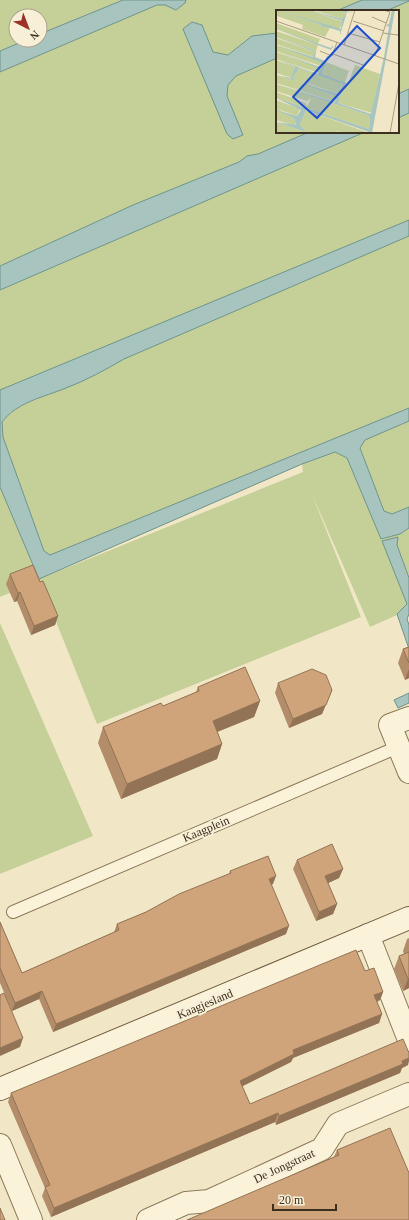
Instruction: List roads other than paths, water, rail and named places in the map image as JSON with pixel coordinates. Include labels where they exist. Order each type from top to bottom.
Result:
[{"type":"street","points":[[409,718],[390,726],[409,772]]},
{"type":"street","name":"Kaagjesland","points":[[0,1089],[409,918]]},
{"type":"street","points":[[368,935],[409,1040]]},
{"type":"street","name":"De Jongstraat","points":[[148,1220],[186,1203],[209,1201],[322,1149],[338,1124],[409,1094]]},
{"type":"street","points":[[0,1145],[31,1220]]},
{"type":"lane","name":"Kaagplein","points":[[13,912],[398,747]]},
{"type":"water","points":[[123,0],[186,0],[185,3],[176,10],[165,5],[157,5],[0,72],[0,51],[8,48],[48,48],[48,31]]},
{"type":"water","points":[[362,0],[409,0],[388,10],[338,10]]},
{"type":"water","points":[[192,22],[202,25],[213,52],[228,55],[252,36],[276,33],[276,58],[236,76],[228,85],[227,96],[243,135],[233,139],[227,134],[183,29]]},
{"type":"water","points":[[409,89],[409,113],[399,118],[399,94]]},
{"type":"water","points":[[307,133],[363,133],[0,290],[0,266],[133,205],[239,162],[247,156],[258,154]]},
{"type":"water","points":[[409,220],[409,236],[124,359],[81,382],[31,401],[8,415],[2,422],[3,437],[44,551],[50,555],[409,408],[409,421],[365,440],[360,448],[384,511],[392,514],[409,507],[409,528],[400,534],[381,539],[347,458],[335,452],[302,464],[39,579],[0,487],[0,390]]},
{"type":"water","points":[[398,537],[397,545],[409,578],[409,614],[407,619],[409,625],[409,649],[397,614],[407,604],[382,541]]},
{"type":"water","points":[[409,693],[409,703],[398,708],[394,700]]}]
